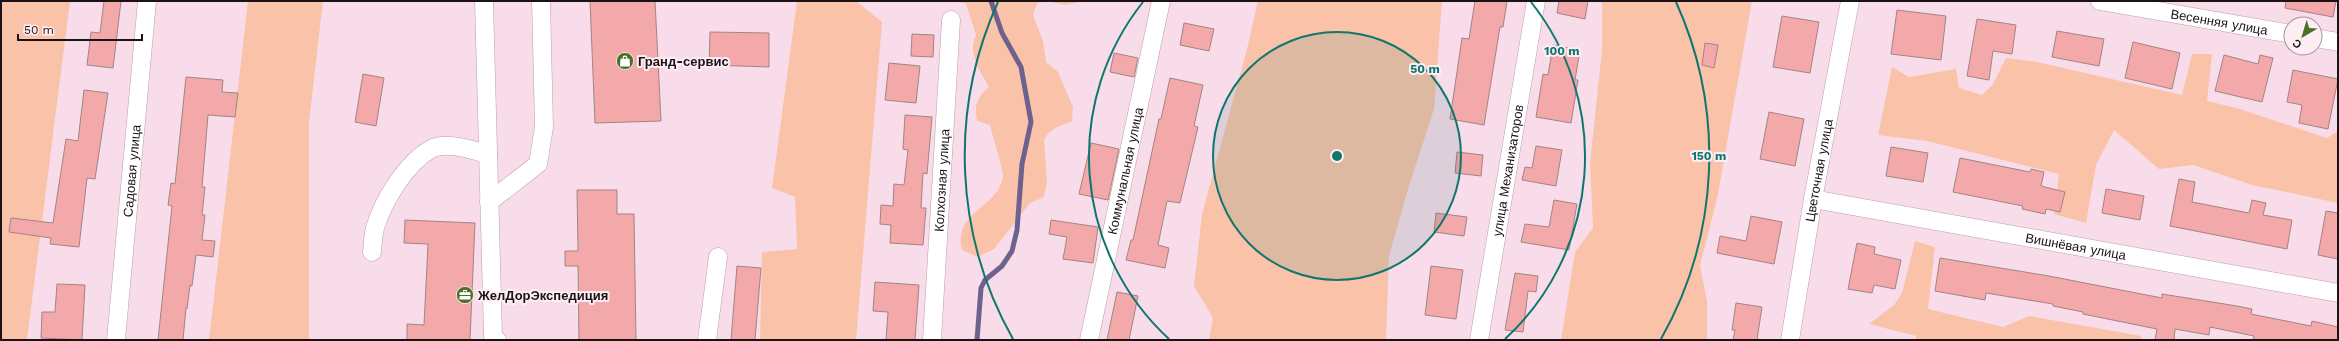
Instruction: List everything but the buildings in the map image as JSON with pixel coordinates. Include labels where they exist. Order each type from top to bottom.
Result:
[{"type":"street","name":"Садовая улица","points":[[116,340],[147,1]]},
{"type":"street","points":[[484,1],[493,336],[497,340]]},
{"type":"street","points":[[489,202],[538,164],[544,127],[541,1]]},
{"type":"street","name":"Коммунальная улица","points":[[1090,340],[1161,1]]},
{"type":"street","name":"улица Механизаторов","points":[[1479,340],[1536,1]]},
{"type":"street","name":"Цветочная улица","points":[[1790,340],[1813,199],[1850,1]]},
{"type":"street","name":"Весенняя улица","points":[[2100,1],[2283,33]]},
{"type":"street","name":"Колхозная улица","points":[[932,340],[951,20]]},
{"type":"street","points":[[2323,39],[2338,42]]},
{"type":"street","points":[[372,252],[374,229],[385,200],[408,169],[432,149],[460,146],[488,154]]},
{"type":"street","name":"Вишнёвая улица","points":[[1813,199],[2338,293]]},
{"type":"street","points":[[707,340],[718,257]]},
{"type":"shaded area","points":[[1,1],[70,1],[27,340],[1,340]]},
{"type":"shaded area","points":[[248,1],[323,1],[309,122],[309,340],[209,340]]},
{"type":"shaded area","points":[[797,1],[856,1],[882,22],[856,340],[760,340],[762,252],[797,249],[795,197],[772,188]]},
{"type":"shaded area","points":[[956,1],[1046,1],[1037,3],[1033,15],[1043,41],[1046,62],[1058,72],[1073,107],[1072,121],[1052,130],[1044,140],[1047,182],[1044,197],[1030,203],[994,249],[977,257],[962,250],[961,237],[964,227],[970,218],[994,196],[1000,187],[1003,176],[990,125],[977,121],[977,102],[989,87],[974,55],[973,48],[976,35],[966,4]]},
{"type":"shaded area","points":[[1046,1],[1085,1],[1065,5]]},
{"type":"shaded area","points":[[1258,1],[1442,1],[1434,109],[1408,189],[1389,256],[1386,340],[1209,340],[1213,318],[1194,286],[1202,214],[1247,49]]},
{"type":"shaded area","points":[[1602,1],[1752,1],[1718,194],[1700,266],[1707,301],[1707,340],[1561,340],[1575,252],[1593,228],[1590,163],[1602,50]]},
{"type":"shaded area","points":[[2192,54],[2212,54],[2207,101],[2237,108],[2327,138],[2338,131],[2338,203],[2252,185],[2193,165],[2159,169],[2114,130],[2096,165],[2086,223],[2054,214],[2059,174],[1927,141],[1878,135],[1892,67],[1909,77],[1956,69],[1959,88],[1982,95],[1993,84],[2006,58],[2037,62],[2182,95]]},
{"type":"shaded area","points":[[1915,241],[1935,247],[1928,309],[2003,327],[2029,316],[2141,336],[2142,340],[1915,340],[1916,336],[1869,324],[1894,305],[1902,293]]},
{"type":"waterway","points":[[977,340],[981,288],[985,280],[1002,266],[1012,251],[1017,230],[1022,164],[1031,122],[1021,67],[1002,33],[991,1]]},
{"type":"place","name":"Гранд-сервис","points":[[625,61]]},
{"type":"place","name":"ЖелДорЭкспедиция","points":[[465,295]]}]
